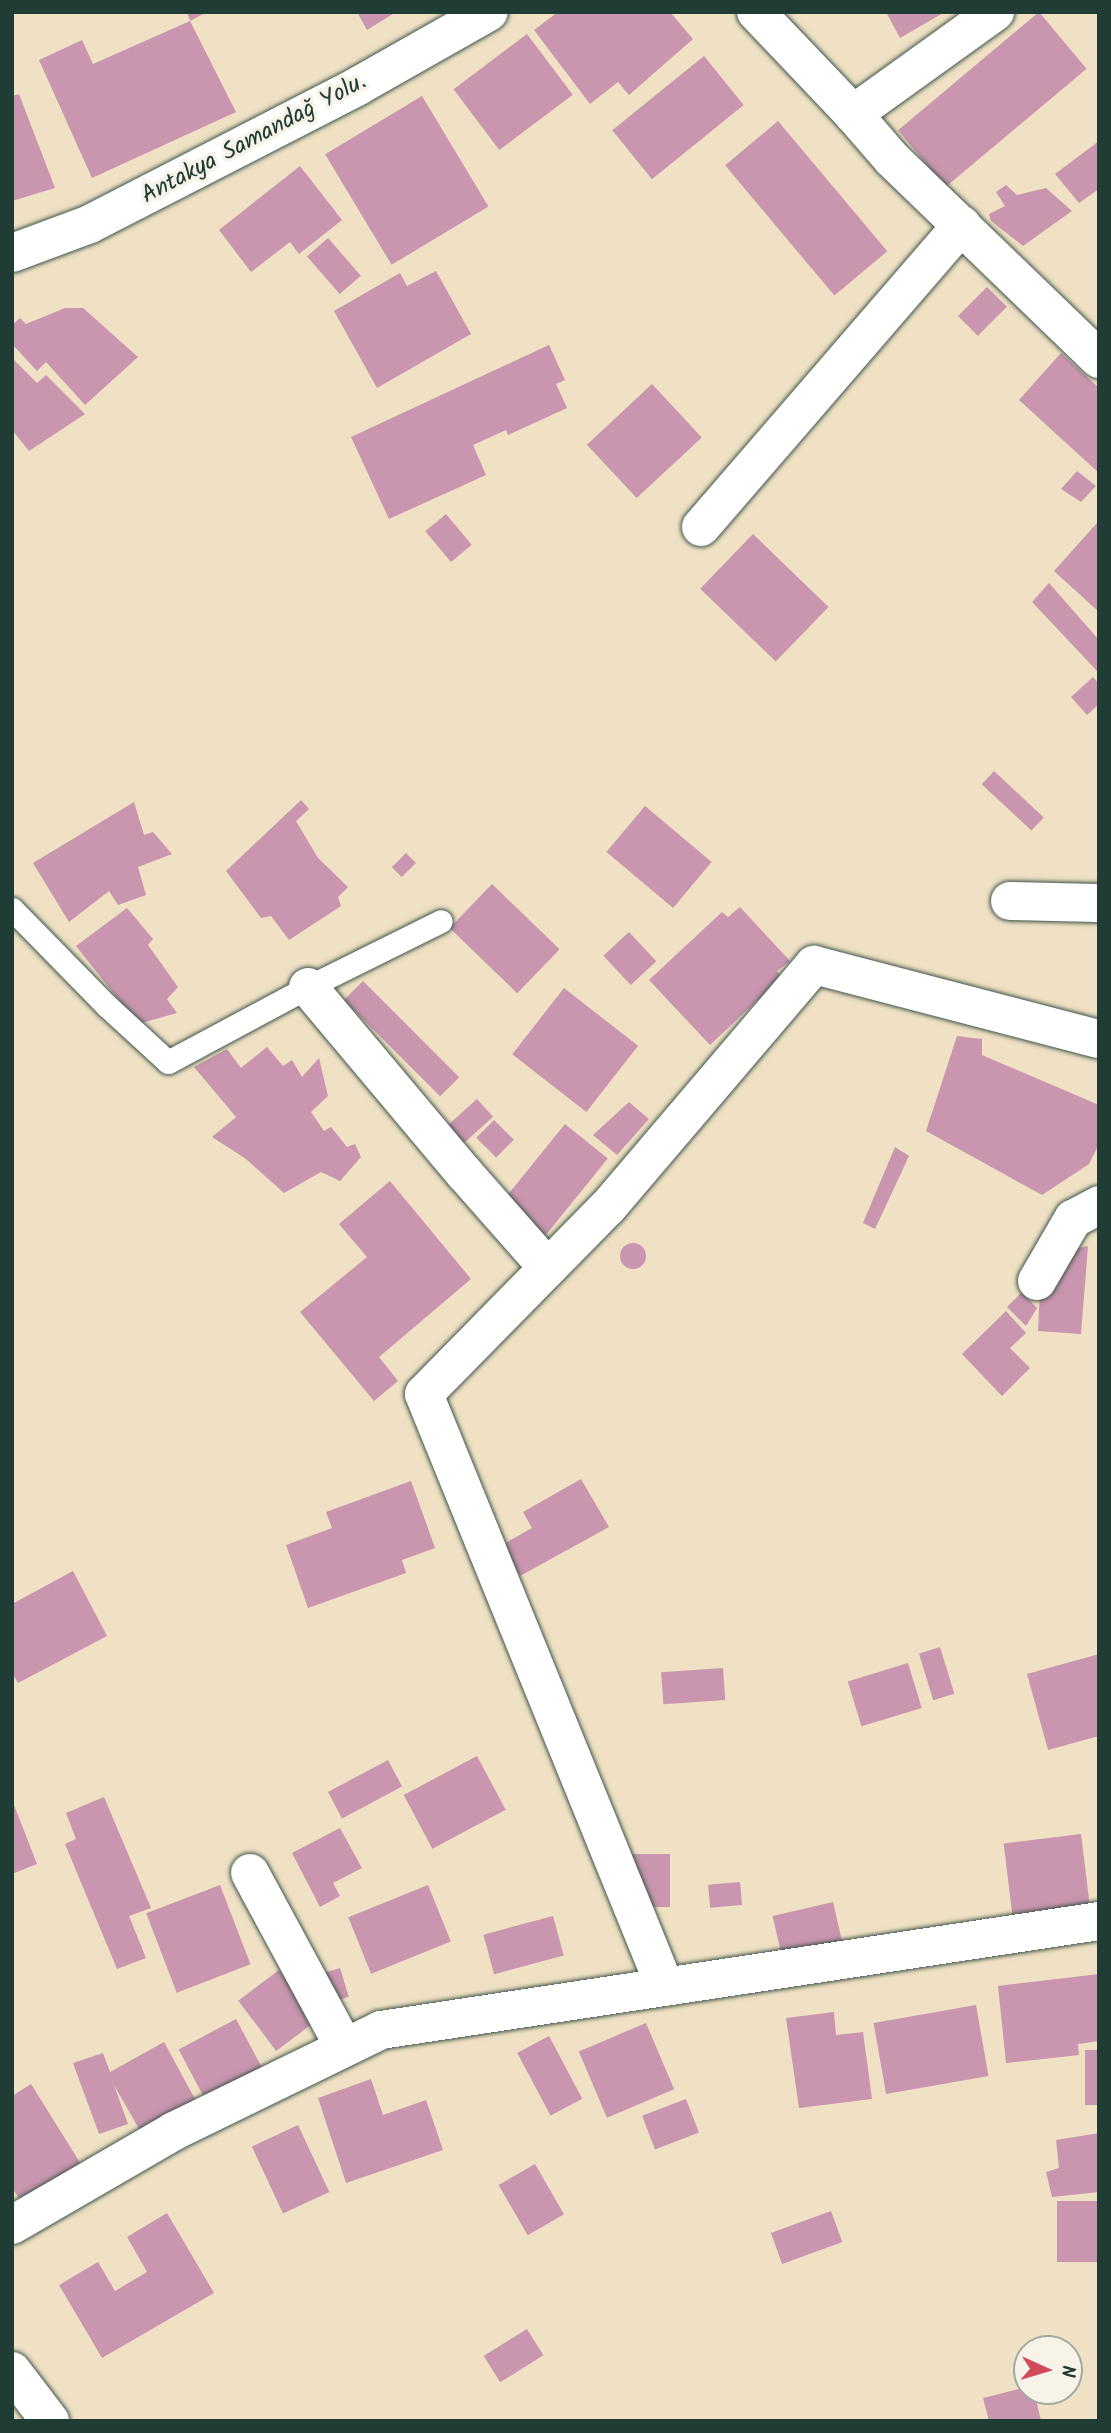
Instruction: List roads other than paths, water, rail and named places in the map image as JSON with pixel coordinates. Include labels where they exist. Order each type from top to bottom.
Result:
[{"type":"street","name":"Antakya Samandağ Yolu.","points":[[12,253],[90,224],[358,86],[489,12]]},
{"type":"street","points":[[756,12],[892,159],[1099,359]]},
{"type":"street","points":[[853,114],[995,12]]},
{"type":"street","points":[[701,527],[962,225]]},
{"type":"street","points":[[1010,901],[1099,903]]},
{"type":"street","points":[[665,1987],[424,1394],[608,1207],[814,965],[1099,1039]]},
{"type":"street","points":[[308,987],[548,1268]]},
{"type":"street","points":[[1037,1281],[1073,1219],[1099,1205]]},
{"type":"street","points":[[250,1873],[345,2047]]},
{"type":"street","points":[[12,2225],[174,2131],[381,2030],[1099,1921]]},
{"type":"street","points":[[12,2371],[50,2421]]},
{"type":"lane","points":[[12,909],[168,1062],[308,987],[441,921]]}]
